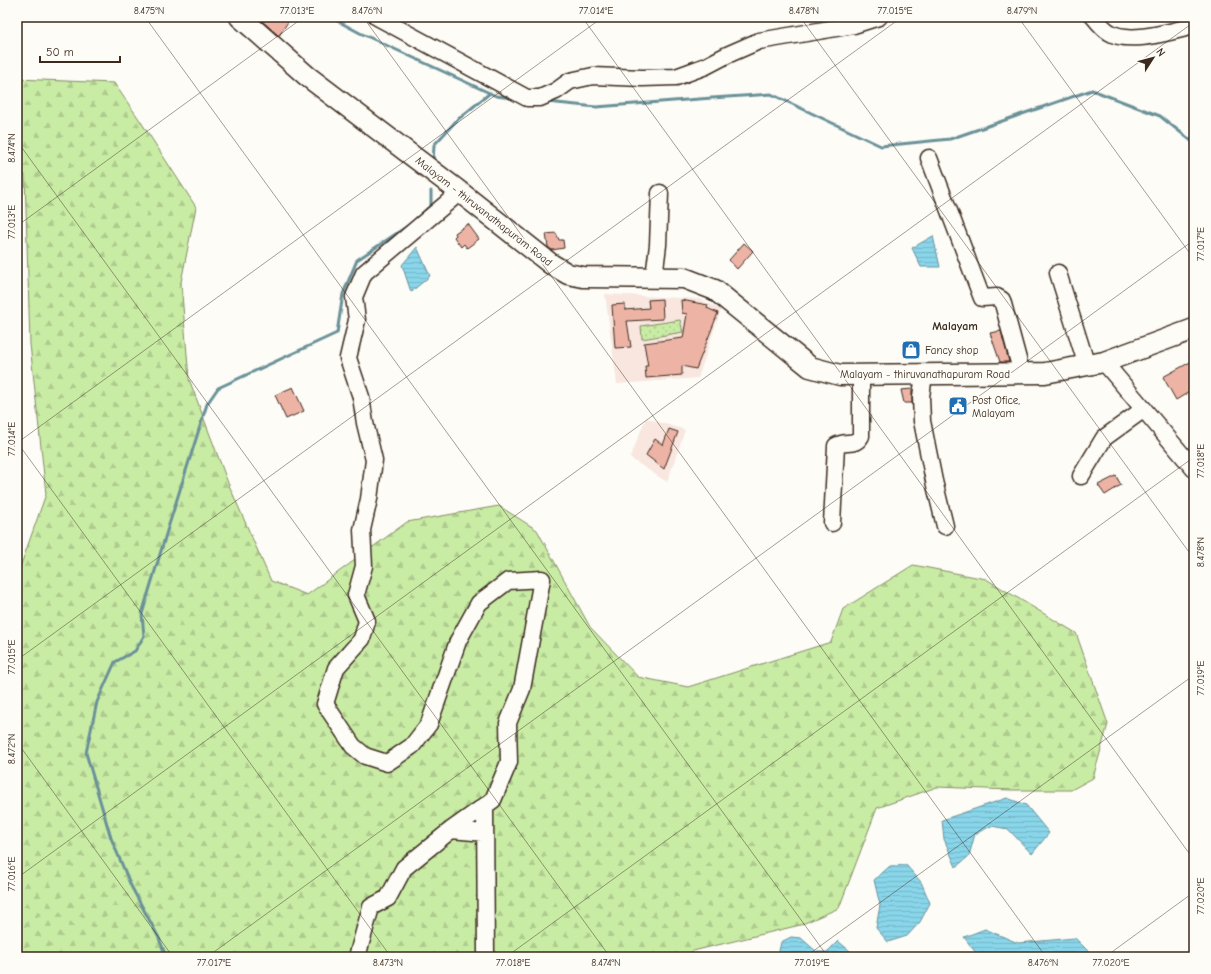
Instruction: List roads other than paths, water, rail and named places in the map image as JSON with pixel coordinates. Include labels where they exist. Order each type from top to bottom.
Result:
[{"type":"main road","name":"Malayam - thiruvanathapuram Road","points":[[240,17],[307,76],[460,192],[550,264],[568,274],[583,277],[684,278],[715,290],[810,367],[840,375],[1046,373],[1096,364],[1194,330]]},
{"type":"street","points":[[377,17],[527,98],[540,98],[556,91],[570,81],[594,76],[642,78],[676,77],[706,66],[759,41],[854,25],[879,17]]},
{"type":"street","points":[[1094,17],[1110,33],[1129,38],[1152,35],[1194,26]]},
{"type":"street","points":[[929,158],[982,298],[997,296],[1002,300],[1022,374]]},
{"type":"street","points":[[357,957],[371,907],[388,898],[404,868],[451,830],[493,800],[509,762],[508,723],[522,689],[542,580],[508,581],[479,603],[458,642],[428,724],[412,746],[387,763],[365,756],[353,746],[325,704],[336,668],[362,639],[367,621],[356,595],[364,566],[362,530],[369,499],[374,460],[365,423],[361,397],[348,358],[357,320],[354,297],[364,273],[460,192]]},
{"type":"street","points":[[654,277],[658,245],[660,193]]},
{"type":"street","points":[[1058,273],[1096,364],[1144,409],[1194,469]]},
{"type":"street","points":[[924,374],[922,421],[945,526]]},
{"type":"street","points":[[832,523],[836,446],[840,443],[854,443],[861,436],[861,375]]},
{"type":"street","points":[[1081,476],[1104,438],[1144,409]]},
{"type":"street","points":[[485,806],[486,957]]},
{"type":"street","points":[[451,830],[485,833]]},
{"type":"water","points":[[933,236],[940,267],[921,267],[912,248]]},
{"type":"water","points":[[417,247],[430,276],[411,292],[402,265]]},
{"type":"water","points":[[1007,798],[1026,805],[1049,833],[1032,854],[1008,829],[991,826],[975,834],[969,856],[956,867],[944,839],[942,820]]},
{"type":"water","points":[[906,865],[921,882],[930,903],[920,922],[907,936],[888,942],[876,928],[880,905],[874,880],[890,866]]},
{"type":"water","points":[[985,929],[1018,943],[1075,938],[1094,957],[979,957],[964,937]]},
{"type":"water","points":[[791,937],[801,938],[817,952],[827,952],[838,941],[857,957],[784,957],[779,951],[781,942]]},
{"type":"waterway","points":[[330,17],[360,33],[496,96],[511,98]]},
{"type":"waterway","points":[[547,102],[596,107],[771,94],[881,146],[950,139],[1092,90],[1160,116],[1194,143]]},
{"type":"waterway","points":[[433,163],[434,145],[456,121],[490,93]]},
{"type":"waterway","points":[[416,219],[431,205],[431,191]]},
{"type":"waterway","points":[[166,957],[159,938],[131,886],[111,838],[86,753],[97,702],[115,662],[135,651],[144,636],[142,614],[207,404],[218,388],[337,333],[343,294],[357,260],[412,223]]},
{"type":"place","name":"Fancy shop","points":[[911,350]]},
{"type":"place","name":"Post Ofice, Malayam","points":[[958,406]]},
{"type":"district","name":"Malayam","points":[[955,326]]}]
